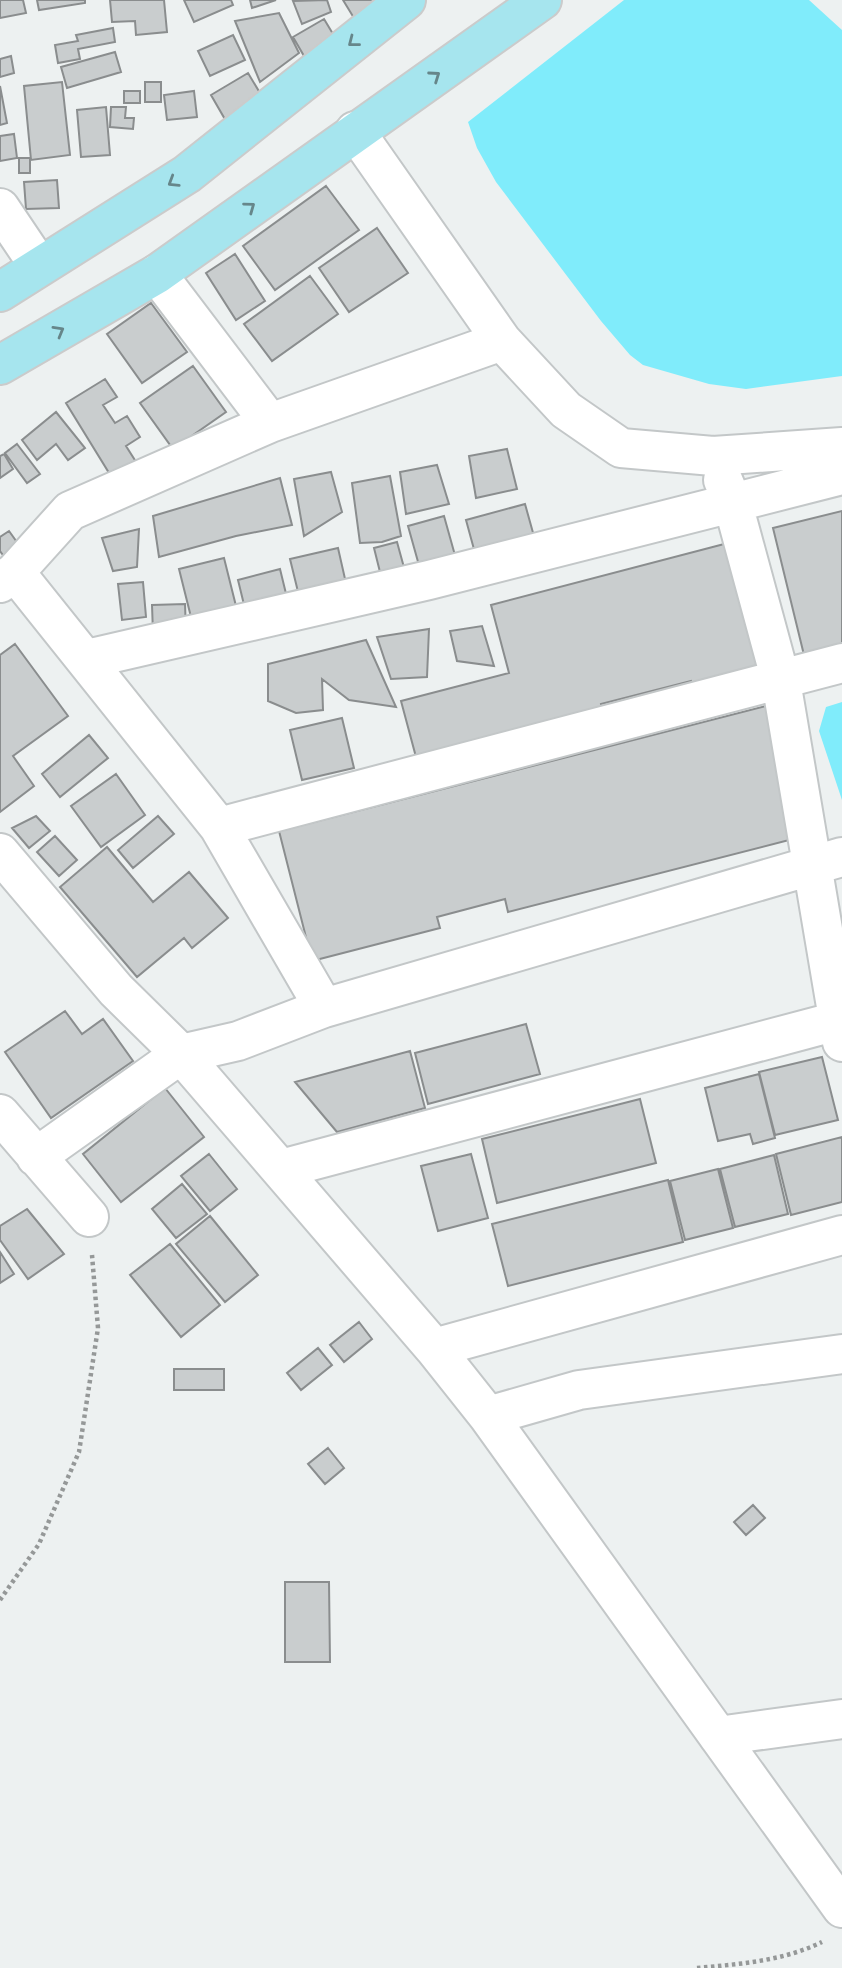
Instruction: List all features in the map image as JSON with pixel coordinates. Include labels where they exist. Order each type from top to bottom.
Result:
[{"type":"main road","points":[[0,292],[187,174],[406,0]]},
{"type":"main road","points":[[0,365],[157,274],[542,0]]},
{"type":"street","points":[[355,131],[502,341],[566,410],[621,447],[713,456],[842,447]]},
{"type":"street","points":[[0,208],[39,266]]},
{"type":"street","points":[[157,274],[270,423]]},
{"type":"street","points":[[324,1008],[219,827],[87,659],[8,578],[70,511],[270,423],[502,341]]},
{"type":"street","points":[[281,1170],[839,1031],[827,861],[733,504],[713,456]]},
{"type":"street","points":[[87,659],[733,504],[842,475]]},
{"type":"street","points":[[219,827],[842,663]]},
{"type":"street","points":[[0,853],[116,990],[181,1054],[434,1348],[488,1416],[718,1736],[837,1922]]},
{"type":"street","points":[[36,1157],[181,1054],[238,1041],[324,1008],[827,861]]},
{"type":"street","points":[[0,1114],[89,1217]]},
{"type":"street","points":[[434,1348],[842,1235]]},
{"type":"street","points":[[488,1416],[579,1390],[842,1354]]},
{"type":"street","points":[[718,1736],[842,1719]]},
{"type":"path","points":[[0,1600],[39,1544],[79,1452],[98,1328],[89,1217]]},
{"type":"path","points":[[697,1968],[752,1963],[801,1952],[837,1922]]},
{"type":"shaded area","points":[[624,0],[809,0],[842,30],[842,376],[746,389],[709,384],[643,365],[630,355],[601,321],[496,182],[477,148],[468,122]]},
{"type":"shaded area","points":[[842,702],[842,800],[819,731],[826,707]]},
{"type":"building","points":[[0,0],[23,0],[26,13],[0,18]]},
{"type":"building","points":[[37,0],[85,0],[85,3],[39,10]]},
{"type":"building","points":[[110,0],[164,0],[167,32],[136,35],[135,21],[112,22]]},
{"type":"building","points":[[184,0],[231,0],[233,5],[194,22]]},
{"type":"building","points":[[250,0],[276,0],[252,8]]},
{"type":"building","points":[[327,0],[331,12],[302,24],[293,1]]},
{"type":"building","points":[[343,0],[373,0],[379,10],[357,23]]},
{"type":"building","points":[[279,13],[299,53],[260,82],[235,21]]},
{"type":"building","points":[[324,19],[342,49],[311,68],[293,37]]},
{"type":"building","points":[[113,28],[115,42],[78,49],[80,59],[58,63],[55,45],[78,41],[76,35]]},
{"type":"building","points":[[233,35],[245,60],[210,76],[198,51]]},
{"type":"building","points":[[115,52],[121,72],[67,88],[61,67]]},
{"type":"building","points":[[11,56],[14,73],[0,77],[0,59]]},
{"type":"building","points":[[248,73],[263,98],[226,121],[211,95]]},
{"type":"building","points":[[62,82],[70,155],[31,160],[24,86]]},
{"type":"building","points":[[145,82],[161,82],[161,102],[145,102]]},
{"type":"building","points":[[0,86],[7,123],[0,125]]},
{"type":"building","points":[[124,91],[140,91],[140,103],[124,103]]},
{"type":"building","points":[[194,91],[197,117],[167,120],[164,95]]},
{"type":"building","points":[[106,107],[110,155],[81,157],[77,110]]},
{"type":"building","points":[[111,107],[126,107],[125,118],[134,118],[133,129],[110,127]]},
{"type":"building","points":[[14,134],[17,158],[0,161],[0,136]]},
{"type":"building","points":[[19,158],[30,158],[30,173],[19,173]]},
{"type":"building","points":[[57,180],[59,208],[26,209],[24,182]]},
{"type":"building","points":[[326,186],[359,230],[275,290],[243,246]]},
{"type":"building","points":[[377,228],[408,273],[349,312],[319,268]]},
{"type":"building","points":[[235,254],[265,301],[236,320],[206,273]]},
{"type":"building","points":[[310,276],[338,314],[272,361],[244,324]]},
{"type":"building","points":[[151,303],[187,352],[142,383],[107,334]]},
{"type":"building","points":[[193,366],[226,412],[173,449],[140,403]]},
{"type":"building","points":[[105,379],[117,397],[103,405],[115,423],[127,416],[140,437],[126,446],[138,465],[114,481],[66,403]]},
{"type":"building","points":[[56,412],[85,448],[68,460],[56,444],[37,460],[22,440]]},
{"type":"building","points":[[17,444],[40,474],[27,483],[5,453]]},
{"type":"building","points":[[507,449],[517,489],[476,498],[469,456]]},
{"type":"building","points":[[4,454],[13,469],[0,478],[0,456]]},
{"type":"building","points":[[437,465],[449,504],[406,514],[400,472]]},
{"type":"building","points":[[331,472],[342,512],[304,536],[294,479]]},
{"type":"building","points":[[390,476],[401,536],[382,542],[360,543],[352,483]]},
{"type":"building","points":[[280,478],[292,525],[236,536],[159,557],[153,516]]},
{"type":"building","points":[[525,504],[537,547],[478,564],[466,520]]},
{"type":"building","points":[[842,511],[842,646],[804,655],[773,528]]},
{"type":"building","points":[[444,516],[458,566],[422,576],[408,526]]},
{"type":"building","points":[[139,529],[137,567],[113,571],[102,538]]},
{"type":"building","points":[[9,531],[24,552],[8,562],[0,551],[0,537]]},
{"type":"building","points":[[397,542],[408,582],[384,588],[374,548]]},
{"type":"building","points":[[728,543],[763,677],[694,695],[691,681],[601,704],[604,718],[416,757],[401,701],[509,673],[491,605]]},
{"type":"building","points":[[338,548],[348,592],[301,604],[290,559]]},
{"type":"building","points":[[224,558],[239,618],[194,629],[179,569]]},
{"type":"building","points":[[280,569],[289,606],[247,617],[238,580]]},
{"type":"building","points":[[143,582],[146,617],[122,620],[118,584]]},
{"type":"building","points":[[185,604],[186,631],[153,633],[152,605]]},
{"type":"building","points":[[482,626],[494,666],[457,661],[450,631]]},
{"type":"building","points":[[429,629],[427,677],[391,679],[377,637]]},
{"type":"building","points":[[366,640],[396,707],[349,700],[322,679],[323,710],[296,713],[268,701],[268,664]]},
{"type":"building","points":[[15,644],[68,716],[13,756],[34,786],[0,812],[0,655]]},
{"type":"building","points":[[770,705],[793,839],[508,912],[505,899],[437,917],[440,928],[312,961],[279,831]]},
{"type":"building","points":[[342,718],[354,768],[302,780],[290,730]]},
{"type":"building","points":[[89,735],[108,758],[60,797],[42,774]]},
{"type":"building","points":[[116,774],[145,815],[101,847],[71,806]]},
{"type":"building","points":[[36,816],[50,831],[29,848],[12,828]]},
{"type":"building","points":[[158,816],[174,834],[133,868],[118,850]]},
{"type":"building","points":[[55,836],[77,860],[59,876],[37,852]]},
{"type":"building","points":[[107,847],[153,902],[189,872],[228,918],[192,948],[184,938],[137,977],[60,887]]},
{"type":"building","points":[[65,1011],[82,1034],[103,1019],[133,1061],[51,1118],[5,1052]]},
{"type":"building","points":[[526,1024],[540,1074],[428,1104],[415,1053]]},
{"type":"building","points":[[410,1051],[425,1108],[337,1132],[295,1082]]},
{"type":"building","points":[[822,1057],[838,1120],[775,1135],[759,1072]]},
{"type":"building","points":[[759,1074],[775,1138],[753,1144],[750,1134],[718,1141],[705,1088]]},
{"type":"building","points":[[165,1088],[204,1137],[121,1202],[83,1154]]},
{"type":"building","points":[[640,1099],[656,1163],[497,1203],[482,1139]]},
{"type":"building","points":[[842,1137],[842,1202],[791,1215],[776,1154]]},
{"type":"building","points":[[209,1154],[237,1189],[210,1211],[181,1176]]},
{"type":"building","points":[[471,1154],[488,1218],[438,1231],[421,1166]]},
{"type":"building","points":[[774,1155],[788,1214],[735,1227],[720,1169]]},
{"type":"building","points":[[718,1169],[733,1228],[685,1240],[670,1181]]},
{"type":"building","points":[[668,1180],[683,1242],[508,1286],[492,1224]]},
{"type":"building","points":[[182,1184],[207,1214],[176,1238],[152,1209]]},
{"type":"building","points":[[27,1209],[64,1254],[28,1279],[0,1240],[0,1226]]},
{"type":"building","points":[[210,1216],[258,1275],[225,1302],[176,1244]]},
{"type":"building","points":[[170,1244],[220,1305],[181,1337],[130,1275]]},
{"type":"building","points":[[0,1252],[14,1274],[0,1283]]},
{"type":"building","points":[[359,1322],[372,1339],[344,1362],[330,1345]]},
{"type":"building","points":[[318,1348],[332,1365],[301,1390],[287,1373]]},
{"type":"building","points":[[174,1369],[224,1369],[224,1390],[174,1390]]},
{"type":"building","points":[[328,1448],[344,1468],[325,1484],[308,1464]]},
{"type":"building","points":[[753,1505],[765,1518],[746,1535],[734,1522]]},
{"type":"building","points":[[285,1582],[329,1582],[330,1662],[285,1662]]}]
